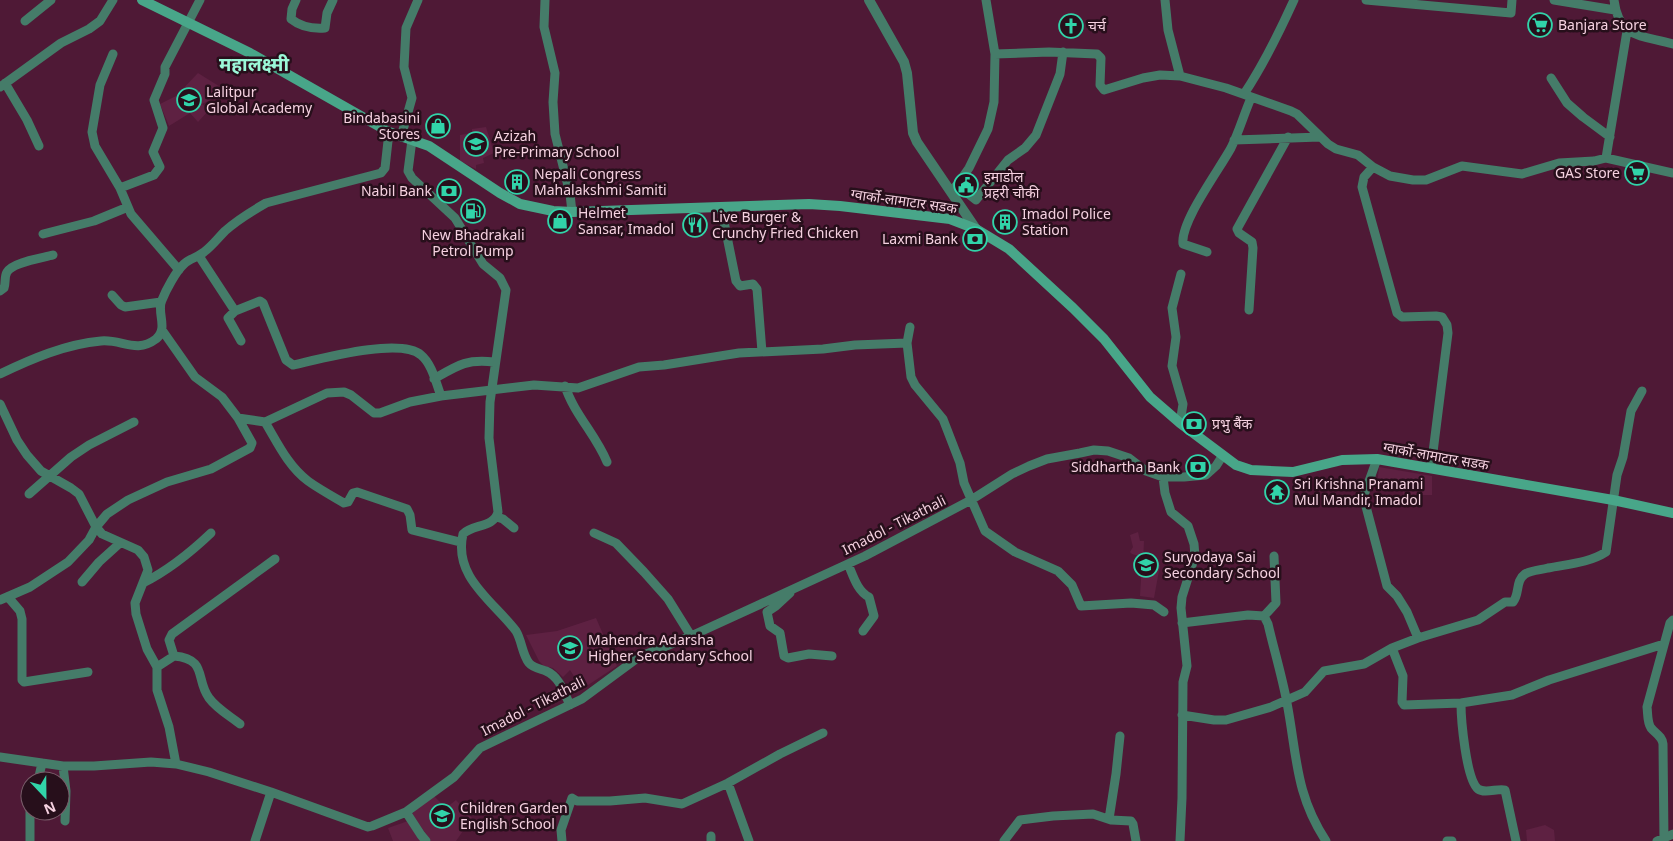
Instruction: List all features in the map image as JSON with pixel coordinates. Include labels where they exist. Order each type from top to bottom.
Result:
[{"type":"main road","name":"ग्वार्को-लामाटार सडक","points":[[142,0],[250,53],[389,132],[429,146],[520,204],[553,212],[809,204],[950,219],[976,229],[1009,249],[1073,308],[1104,339],[1150,397],[1180,423],[1236,465],[1252,470],[1293,472],[1342,460],[1376,459],[1613,500],[1673,513]]},
{"type":"street","points":[[25,21],[51,0]]},
{"type":"street","points":[[39,146],[27,120],[3,86],[61,43],[89,29],[100,21],[113,0]]},
{"type":"street","points":[[120,188],[158,172],[160,166],[152,152],[163,128],[154,100],[165,74],[165,67],[200,0]]},
{"type":"street","points":[[296,0],[292,9],[291,19],[298,25],[316,29],[325,28],[327,13],[333,0]]},
{"type":"street","points":[[401,137],[412,98],[404,67],[406,28],[418,0]]},
{"type":"street","points":[[545,0],[544,27],[555,73],[553,102],[555,134],[570,194],[572,212]]},
{"type":"street","points":[[869,0],[904,62],[907,73],[913,133],[917,142],[954,188],[976,229]]},
{"type":"street","points":[[954,188],[988,129],[994,102],[995,54],[986,0]]},
{"type":"street","points":[[1165,0],[1168,30],[1180,76]]},
{"type":"street","points":[[1208,252],[1182,244],[1183,234],[1194,209],[1219,170],[1234,140],[1247,96],[1294,0]]},
{"type":"street","points":[[1366,0],[1511,13],[1512,0]]},
{"type":"street","points":[[1554,0],[1615,10]]},
{"type":"street","points":[[1614,0],[1619,21],[1626,30],[1673,44]]},
{"type":"street","points":[[1606,158],[1626,30]]},
{"type":"street","points":[[954,188],[976,200],[1008,160],[1025,148],[1036,135],[1060,74],[1063,52]]},
{"type":"street","points":[[995,54],[1063,52],[1100,55],[1100,85],[1104,90],[1143,78],[1160,75],[1180,76],[1247,96],[1297,114],[1320,137],[1336,149],[1358,155],[1390,176],[1419,181],[1462,166],[1522,174],[1559,163],[1594,161],[1606,158],[1673,173]]},
{"type":"street","points":[[113,54],[100,85],[92,132],[95,146],[120,188],[128,207],[142,227],[179,270]]},
{"type":"street","points":[[1551,78],[1567,103],[1610,137]]},
{"type":"street","points":[[0,374],[31,359],[89,342],[106,340],[135,347],[154,340],[160,335],[162,330],[161,302],[185,263],[199,256],[226,231],[253,210],[266,203],[381,173],[385,168],[389,132]]},
{"type":"street","points":[[1250,310],[1253,248],[1252,242],[1239,233],[1238,229],[1288,137]]},
{"type":"street","points":[[1234,140],[1320,137]]},
{"type":"street","points":[[412,140],[408,171],[412,178],[460,224],[483,264],[500,278],[506,290],[494,362],[490,402],[489,438],[497,517]]},
{"type":"street","points":[[1374,167],[1364,176],[1362,186],[1395,310],[1402,317],[1442,317],[1447,325],[1448,333],[1441,399],[1431,468]]},
{"type":"street","points":[[43,234],[94,221],[128,207]]},
{"type":"street","points":[[721,207],[736,282],[740,286],[754,284],[757,289],[762,352]]},
{"type":"street","points":[[0,291],[4,288],[7,273],[12,268],[23,262],[53,255]]},
{"type":"street","points":[[199,256],[235,312]]},
{"type":"street","points":[[1180,423],[1183,404],[1172,366],[1176,337],[1172,308],[1181,274]]},
{"type":"street","points":[[112,296],[125,307],[161,302]]},
{"type":"street","points":[[241,341],[228,318],[235,312],[262,302],[286,360],[290,364],[386,348],[408,349],[420,354],[427,363],[441,396]]},
{"type":"street","points":[[910,327],[907,344],[912,380],[943,419],[960,463],[964,483],[987,534],[1015,552],[1058,571],[1072,585],[1081,606],[1154,605],[1164,612]]},
{"type":"street","points":[[88,672],[24,682],[22,680],[22,619],[20,611],[4,598],[36,584],[68,562],[89,540],[96,527],[107,514],[147,490],[211,468],[250,448],[252,443],[238,418],[222,398],[195,377],[162,330]]},
{"type":"street","points":[[238,418],[265,422],[327,394],[337,392],[351,395],[374,413],[380,414],[410,402],[441,396],[534,385],[578,388],[638,367],[664,365],[739,353],[823,349],[855,345],[907,344]]},
{"type":"street","points":[[434,379],[458,365],[476,360],[494,362]]},
{"type":"street","points":[[565,386],[569,398],[607,462]]},
{"type":"street","points":[[1182,715],[1226,720],[1271,707],[1305,692],[1324,672],[1364,664],[1392,648],[1478,620],[1505,602],[1513,602],[1517,597],[1519,582],[1525,575],[1595,559],[1606,552],[1616,474],[1623,457],[1632,411],[1642,390]]},
{"type":"street","points":[[0,404],[17,440],[41,471],[79,494],[96,527],[102,534],[138,550],[144,557],[148,570],[135,603],[136,614],[147,648],[157,667],[157,690],[169,727],[176,764]]},
{"type":"street","points":[[30,494],[71,457],[89,445],[134,422]]},
{"type":"street","points":[[265,422],[282,453],[306,480],[322,490],[344,503],[348,502],[353,493],[357,492],[407,510],[410,515],[411,528],[414,532],[460,542]]},
{"type":"street","name":"Imadol - Tikathali","points":[[0,758],[63,766],[151,762],[176,764],[209,772],[271,792],[368,827],[406,812],[454,777],[480,748],[582,699],[639,657],[691,636],[848,564],[971,500],[1012,474],[1029,466],[1047,459],[1094,450],[1108,451],[1129,458],[1146,471],[1163,477],[1184,477],[1206,475],[1216,466],[1223,455]]},
{"type":"street","points":[[1376,459],[1364,499],[1387,586],[1397,596],[1407,612],[1418,638]]},
{"type":"street","points":[[1163,477],[1165,493],[1171,512],[1188,526],[1194,544],[1195,556],[1182,597],[1182,623],[1187,666],[1183,682],[1180,841]]},
{"type":"street","points":[[514,528],[503,519],[497,517],[482,526],[466,530],[460,542],[465,570],[471,581],[517,633],[528,662],[533,667],[553,676],[561,685],[570,705]]},
{"type":"street","points":[[143,583],[161,574],[211,533]]},
{"type":"street","points":[[594,533],[618,544],[668,599],[691,636]]},
{"type":"street","points":[[82,582],[120,542]]},
{"type":"street","points":[[1264,616],[1276,603],[1274,556]]},
{"type":"street","points":[[174,656],[169,640],[172,634],[275,559]]},
{"type":"street","points":[[848,564],[859,588],[864,595],[869,597],[874,616],[863,631]]},
{"type":"street","points":[[795,587],[776,606],[766,612],[770,626],[780,633],[784,656],[788,658],[809,654],[832,656]]},
{"type":"street","points":[[1182,623],[1248,615],[1264,616]]},
{"type":"street","points":[[1264,616],[1268,624],[1286,700],[1299,780],[1309,812],[1326,841]]},
{"type":"street","points":[[1673,620],[1670,623],[1664,644],[1648,708],[1648,722],[1662,739],[1663,744],[1661,840],[1673,834]]},
{"type":"street","points":[[1392,648],[1403,676],[1402,704],[1404,705],[1461,704],[1512,695],[1549,680],[1664,644]]},
{"type":"street","points":[[157,667],[174,656],[184,657],[193,661],[202,677],[209,698],[240,724]]},
{"type":"street","points":[[1461,704],[1462,730],[1467,760],[1476,786],[1483,790],[1505,790],[1516,841]]},
{"type":"street","points":[[562,841],[564,817],[572,798],[577,801],[610,801],[645,798],[682,804],[728,783],[780,754],[823,734]]},
{"type":"street","points":[[1109,819],[1120,736]]},
{"type":"street","points":[[40,771],[42,763]]},
{"type":"street","points":[[63,766],[64,771]]},
{"type":"street","points":[[728,783],[749,841]]},
{"type":"street","points":[[255,841],[271,792]]},
{"type":"street","points":[[406,812],[426,841]]},
{"type":"street","points":[[1004,841],[1020,820],[1093,814],[1109,819],[1131,821],[1136,841]]},
{"type":"street","points":[[30,821],[30,841]]},
{"type":"street","points":[[1447,841],[1452,841]]},
{"type":"shaded area","name":"Lalitpur Global Academy","points":[[198,73],[222,88],[219,96],[202,104],[209,110],[198,122],[190,113],[169,126],[160,104],[176,96]]},
{"type":"shaded area","name":"Azizah Pre-Primary School","points":[[486,127],[494,153],[483,158],[484,163],[476,165],[476,169],[460,161],[460,135],[472,133],[472,129]]},
{"type":"shaded area","points":[[1379,467],[1432,476],[1432,495],[1403,495],[1402,489],[1377,485]]},
{"type":"shaded area","name":"Suryodaya Sai Secondary School","points":[[1138,532],[1140,541],[1144,541],[1143,565],[1160,565],[1154,598],[1140,596],[1142,562],[1139,556],[1130,552],[1133,547],[1130,535]]},
{"type":"shaded area","name":"Mahendra Adarsha Higher Secondary School","points":[[596,618],[617,666],[582,689],[570,670],[563,677],[553,668],[544,666],[539,661],[526,635],[557,631]]},
{"type":"shaded area","name":"Children Garden English School","points":[[432,794],[446,808],[456,800],[472,818],[456,841],[431,841],[412,814]]},
{"type":"shaded area","points":[[408,821],[423,841],[393,841],[388,828]]},
{"type":"shaded area","points":[[1545,825],[1554,830],[1555,841],[1527,841],[1526,830]]},
{"type":"place","name":"Banjara Store","points":[[1540,25]]},
{"type":"place","name":"चर्च","points":[[1071,26]]},
{"type":"place","name":"Lalitpur Global Academy","points":[[189,100]]},
{"type":"place","name":"Bindabasini Stores","points":[[438,126]]},
{"type":"place","name":"Azizah Pre-Primary School","points":[[476,144]]},
{"type":"place","name":"GAS Store","points":[[1637,173]]},
{"type":"place","name":"Nepali Congress Mahalakshmi Samiti","points":[[517,182]]},
{"type":"place","name":"इमाडोल प्रहरी चौकी","points":[[966,185]]},
{"type":"place","name":"Nabil Bank","points":[[449,191]]},
{"type":"place","name":"New Bhadrakali Petrol Pump","points":[[473,211]]},
{"type":"place","name":"Helmet Sansar, Imadol","points":[[560,221]]},
{"type":"place","name":"Imadol Police Station","points":[[1005,222]]},
{"type":"place","name":"Live Burger & Crunchy Fried Chicken","points":[[695,225]]},
{"type":"place","name":"Laxmi Bank","points":[[975,239]]},
{"type":"place","name":"प्रभु बैंक","points":[[1194,424]]},
{"type":"place","name":"Siddhartha Bank","points":[[1198,467]]},
{"type":"place","name":"Sri Krishna Pranami Mul Mandir, Imadol","points":[[1277,492]]},
{"type":"place","name":"Suryodaya Sai Secondary School","points":[[1146,565]]},
{"type":"place","name":"Mahendra Adarsha Higher Secondary School","points":[[570,648]]},
{"type":"place","name":"Children Garden English School","points":[[442,816]]},
{"type":"district","name":"महालक्ष्मी","points":[[254,64]]}]
